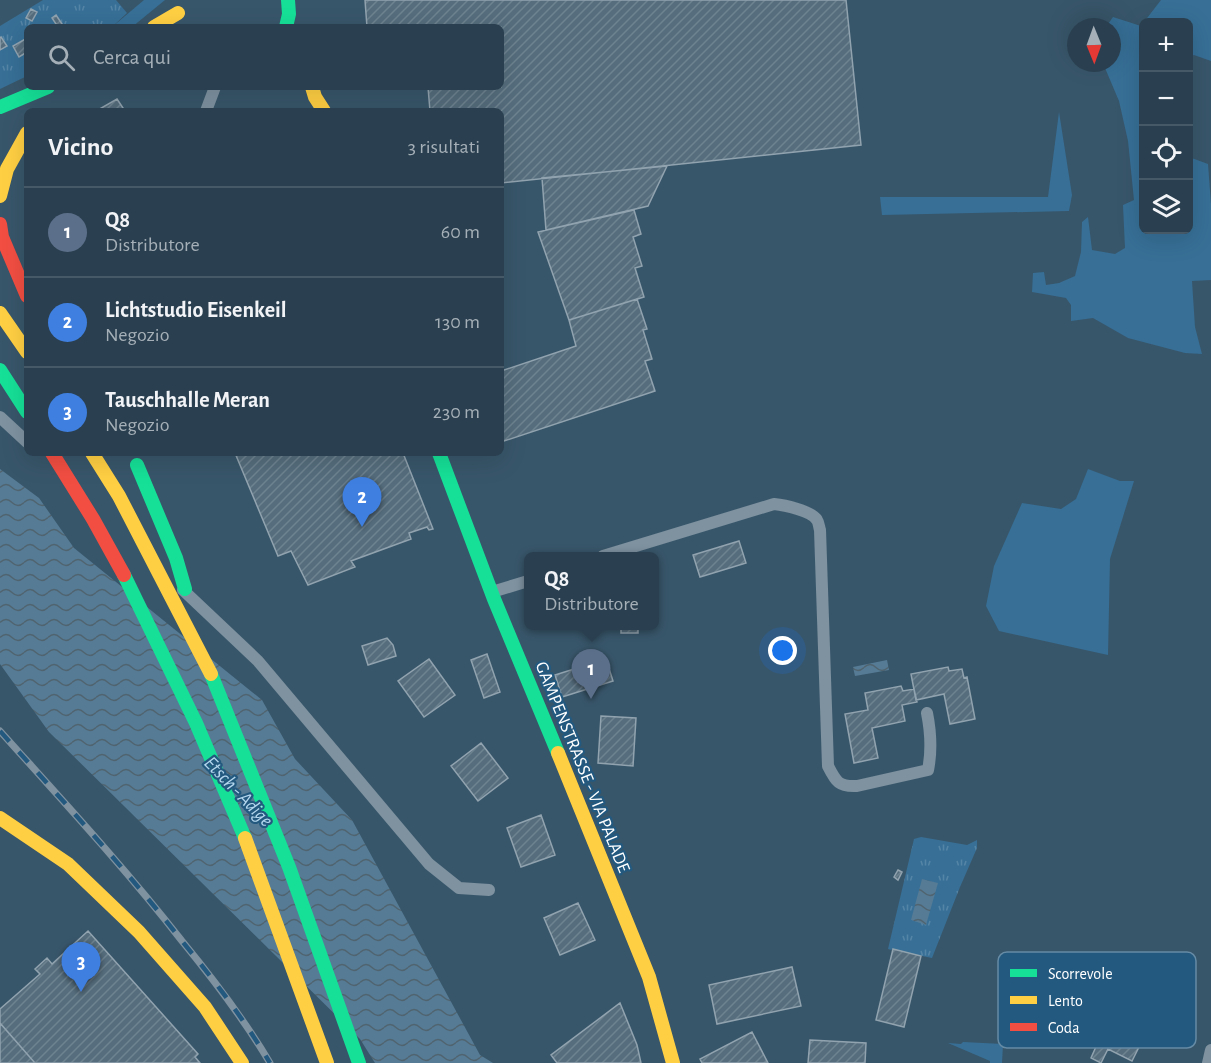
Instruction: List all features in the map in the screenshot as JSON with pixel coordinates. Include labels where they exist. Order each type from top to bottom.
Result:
[{"type":"main road","points":[[287,24],[288,0]]},
{"type":"main road","points":[[160,24],[180,13]]},
{"type":"main road","points":[[0,107],[41,90]]},
{"type":"main road","points":[[314,92],[322,108]]},
{"type":"main road","points":[[0,196],[7,169],[24,138]]},
{"type":"main road","points":[[0,224],[2,237],[24,289]]},
{"type":"main road","points":[[0,313],[24,348]]},
{"type":"main road","points":[[0,370],[24,407]]},
{"type":"main road","points":[[54,456],[124,575],[196,723],[240,825],[327,1063]]},
{"type":"main road","points":[[95,456],[119,496],[211,674],[283,851],[359,1063]]},
{"type":"main road","name":"GAMPENSTRASSE - VIA PALADE","points":[[440,456],[492,592],[649,977],[673,1063]]},
{"type":"main road","points":[[133,459],[176,558],[211,674]]},
{"type":"main road","points":[[0,818],[68,864],[139,932],[205,1007],[242,1063]]},
{"type":"lane","points":[[207,108],[214,90]]},
{"type":"lane","points":[[0,417],[24,439]]},
{"type":"lane","points":[[42,456],[106,517]]},
{"type":"lane","points":[[617,552],[748,514],[774,504],[809,513],[817,520],[820,530],[828,766],[835,780],[846,787],[857,786],[928,770],[931,734],[927,713]]},
{"type":"lane","points":[[123,533],[258,661],[429,864],[459,888],[489,890]]},
{"type":"lane","points":[[492,592],[524,581]]},
{"type":"lane","points":[[1208,1063],[1211,1050]]},
{"type":"green space","points":[[43,0],[116,0],[127,13],[115,24],[24,24],[24,77],[0,89],[0,26]]},
{"type":"green space","points":[[144,0],[165,0],[136,24],[116,24]]},
{"type":"green space","points":[[1161,0],[1211,0],[1211,61],[1193,55],[1193,18],[1147,18]]},
{"type":"green space","points":[[1121,20],[1139,25],[1139,234],[1193,234],[1193,158],[1208,164],[1211,204],[1211,280],[1192,281],[1195,327],[1202,354],[1185,353],[1128,338],[1093,318],[1071,321],[1071,305],[1066,298],[1032,292],[1033,273],[1044,272],[1046,285],[1059,283],[1075,276],[1081,252],[1082,222],[1088,217],[1092,250],[1115,254],[1125,248],[1123,205],[1134,200],[1128,141],[1119,101],[1107,72],[1121,72]]},
{"type":"green space","points":[[1059,112],[1072,195],[1069,211],[882,215],[880,197],[1048,197]]},
{"type":"green space","points":[[1088,469],[1120,481],[1134,481],[1110,559],[1108,655],[999,631],[986,606],[994,566],[1022,503],[1061,509],[1076,499]]},
{"type":"green space","points":[[921,837],[967,845],[977,840],[977,848],[932,958],[888,949],[914,839]]},
{"type":"green space","points":[[963,1042],[998,1044],[998,1048],[1003,1048],[1002,1063],[990,1063],[990,1061],[948,1043],[961,1044]]},
{"type":"water","name":"Etsch - Adige","points":[[0,469],[39,498],[74,548],[262,700],[295,759],[352,820],[480,1055],[493,1063],[375,1063],[360,1039],[49,732],[0,664]]},
{"type":"water","points":[[887,660],[889,670],[855,676],[853,667]]},
{"type":"water","points":[[922,879],[938,883],[926,925],[911,920]]},
{"type":"building","points":[[365,0],[846,0],[861,145],[504,183],[504,108],[430,108],[428,90],[504,90],[504,24],[367,24]]},
{"type":"building","points":[[31,9],[37,12],[32,21],[26,18]]},
{"type":"building","points":[[56,15],[62,24],[56,24],[52,18]]},
{"type":"building","points":[[0,38],[7,46],[0,50]]},
{"type":"building","points":[[24,40],[24,54],[19,57],[13,46]]},
{"type":"building","points":[[117,99],[123,108],[101,108]]},
{"type":"building","points":[[667,166],[648,206],[546,230],[542,178]]},
{"type":"building","points":[[634,210],[641,234],[633,237],[642,266],[635,268],[644,297],[569,320],[538,232]]},
{"type":"building","points":[[637,299],[647,329],[643,330],[652,359],[645,361],[655,391],[504,441],[504,370],[576,346],[569,320]]},
{"type":"building","points":[[236,456],[404,456],[433,529],[429,530],[427,527],[409,533],[411,539],[351,561],[355,567],[308,585],[291,551],[278,556]]},
{"type":"building","points":[[739,541],[746,563],[700,577],[693,555]]},
{"type":"building","points":[[621,630],[638,630],[638,633],[621,633]]},
{"type":"building","points":[[387,638],[393,645],[396,656],[368,665],[362,646]]},
{"type":"building","points":[[487,654],[500,692],[484,698],[471,660]]},
{"type":"building","points":[[429,659],[455,695],[424,717],[398,681]]},
{"type":"building","points":[[606,659],[613,681],[562,697],[555,675]]},
{"type":"building","points":[[948,667],[949,671],[962,669],[964,678],[967,677],[975,719],[950,724],[944,694],[916,700],[911,674]]},
{"type":"building","points":[[901,686],[903,691],[914,689],[917,702],[902,705],[905,721],[872,728],[878,758],[854,763],[845,714],[868,710],[865,693]]},
{"type":"building","points":[[601,716],[636,718],[633,766],[598,763]]},
{"type":"building","points":[[481,743],[508,778],[478,801],[451,766]]},
{"type":"building","points":[[541,815],[555,855],[521,867],[507,828]]},
{"type":"building","points":[[898,870],[902,872],[898,880],[894,877]]},
{"type":"building","points":[[578,903],[595,940],[560,955],[544,918]]},
{"type":"building","points":[[88,931],[198,1054],[195,1057],[200,1063],[35,1063],[0,1023],[0,1009],[40,974],[35,969],[47,958],[52,964]]},
{"type":"building","points":[[893,949],[921,956],[904,1027],[876,1020]]},
{"type":"building","points":[[792,967],[801,1006],[717,1024],[709,985]]},
{"type":"building","points":[[620,1003],[637,1045],[641,1063],[557,1063],[551,1055]]},
{"type":"building","points":[[0,1023],[35,1063],[0,1063]]},
{"type":"building","points":[[752,1032],[768,1063],[702,1063],[700,1059]]},
{"type":"building","points":[[810,1040],[866,1043],[865,1063],[808,1063]]},
{"type":"building","points":[[1095,1048],[1138,1048],[1132,1061],[1108,1049],[1101,1063],[1091,1058]]},
{"type":"railway","points":[[0,731],[93,834],[206,970],[270,1063]]},
{"type":"traffic: fast","points":[[287,24],[288,0]]},
{"type":"traffic: fast","points":[[0,107],[41,90]]},
{"type":"traffic: fast","points":[[0,370],[24,407]]},
{"type":"traffic: fast","points":[[440,456],[494,599],[558,753]]},
{"type":"traffic: fast","points":[[137,465],[176,558],[185,589]]},
{"type":"traffic: fast","points":[[124,575],[196,723],[245,838]]},
{"type":"traffic: fast","points":[[211,674],[289,867],[359,1063]]},
{"type":"traffic: slow","points":[[159,24],[178,13]]},
{"type":"traffic: slow","points":[[313,90],[322,108]]},
{"type":"traffic: slow","points":[[0,196],[7,169],[24,138]]},
{"type":"traffic: slow","points":[[0,313],[24,348]]},
{"type":"traffic: slow","points":[[94,456],[119,496],[211,674]]},
{"type":"traffic: slow","points":[[558,753],[649,977],[673,1063]]},
{"type":"traffic: slow","points":[[0,818],[68,864],[139,932],[205,1007],[242,1063]]},
{"type":"traffic: slow","points":[[245,838],[327,1063]]},
{"type":"traffic: jam","points":[[0,224],[2,237],[24,289]]},
{"type":"traffic: jam","points":[[54,456],[124,575]]},
{"type":"place","name":"Lichtstudio Eisenkeil","points":[[362,527]]},
{"type":"place","name":"Q8","points":[[591,699]]},
{"type":"place","name":"Tauschhalle Meran","points":[[81,992]]}]
